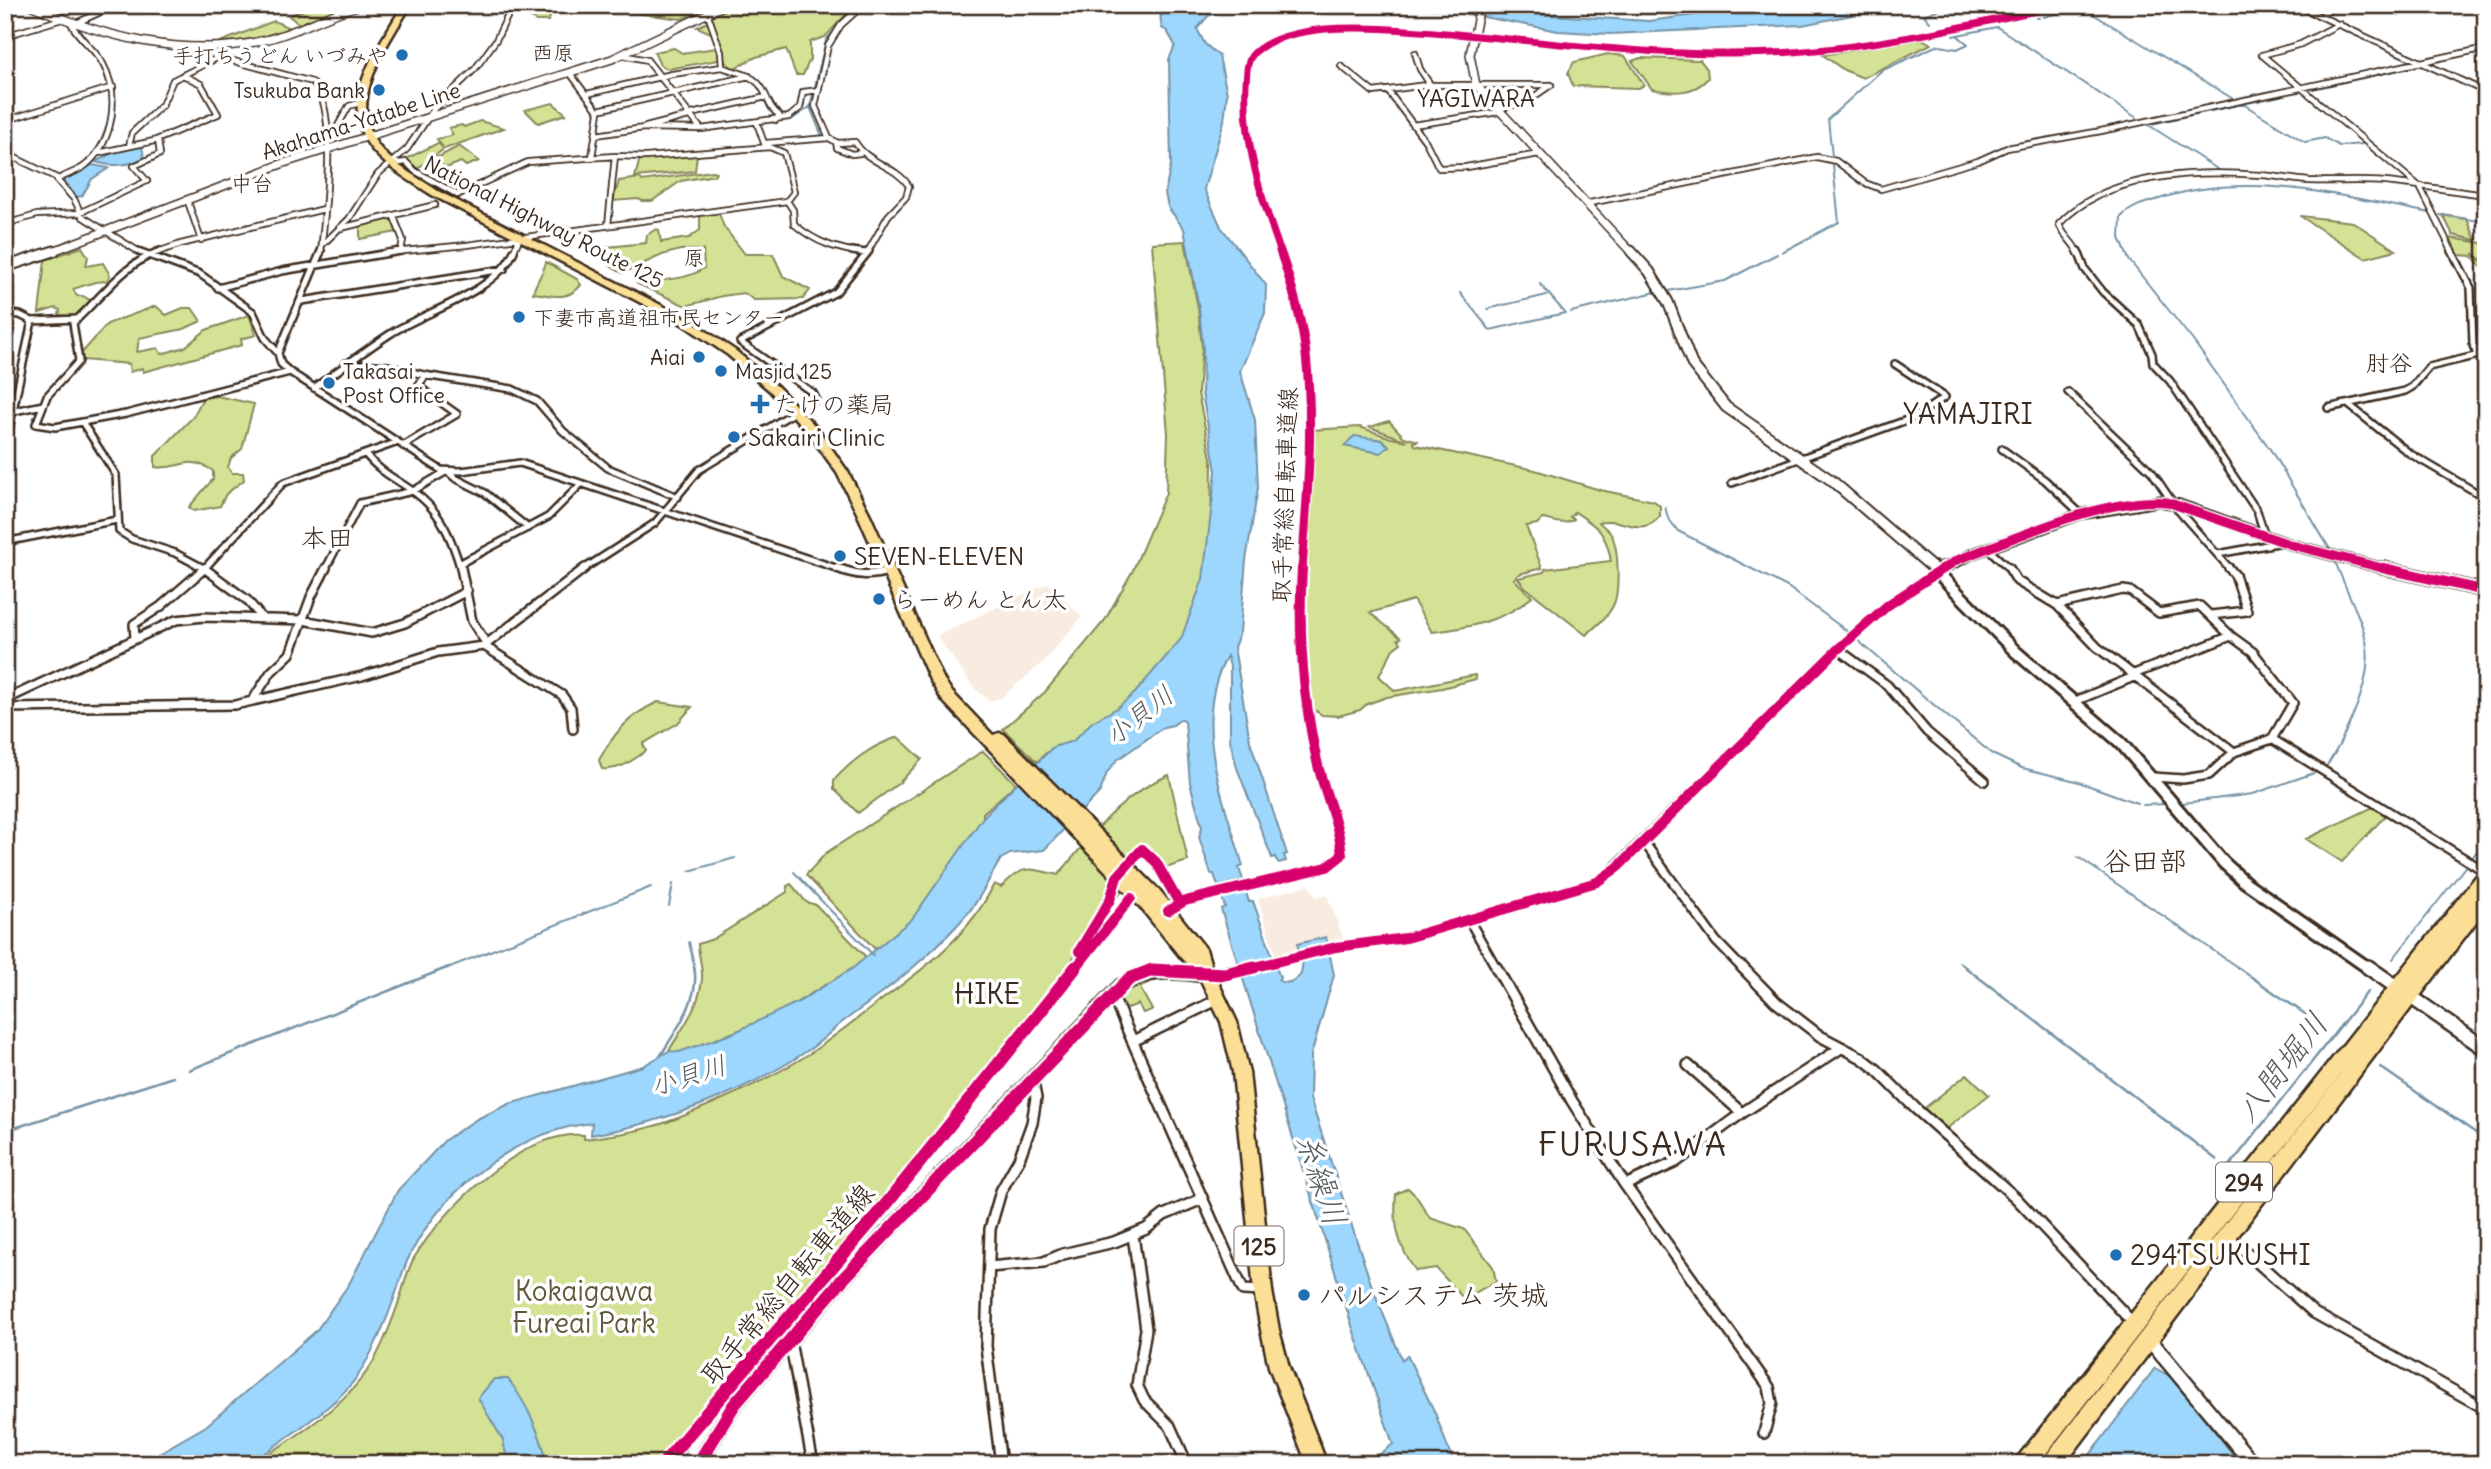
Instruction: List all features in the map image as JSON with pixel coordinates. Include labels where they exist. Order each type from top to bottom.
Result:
[{"type":"highway","name":"National Highway Route 125","points":[[407,5],[368,73],[360,103],[367,137],[389,164],[435,193],[709,336],[750,367],[797,412],[842,472],[930,658],[937,680],[947,696],[986,731],[1134,883],[1188,954],[1206,972],[1220,999],[1233,1035],[1243,1085],[1263,1291],[1279,1367],[1317,1464]]},
{"type":"highway","name":"294","points":[[2052,1464],[2227,1235],[2404,991],[2482,871]]},
{"type":"highway","name":"294","points":[[2025,1464],[2134,1323],[2404,991],[2486,897]]},
{"type":"street","points":[[30,5],[74,23],[175,46],[209,48],[265,40],[361,5]]},
{"type":"street","points":[[74,23],[116,5]]},
{"type":"street","name":"Akahama-Yatabe Line","points":[[5,267],[328,148],[623,55],[725,5]]},
{"type":"street","points":[[860,153],[855,142],[836,142],[829,138],[815,109],[816,90],[831,39],[863,5]]},
{"type":"street","points":[[1480,5],[1468,63],[1476,85],[1497,111],[1655,279],[1668,302],[1692,364],[1717,396],[1741,419],[1831,480],[1938,571],[2015,652],[2121,743],[2153,777],[2224,863],[2245,882],[2486,1049]]},
{"type":"street","points":[[2295,5],[2486,92]]},
{"type":"street","points":[[2322,15],[2336,5]]},
{"type":"street","points":[[322,245],[341,228],[375,177],[407,149],[427,118],[489,50],[510,10]]},
{"type":"street","points":[[707,12],[721,52],[722,67]]},
{"type":"street","points":[[5,36],[62,19]]},
{"type":"street","points":[[57,178],[84,167],[97,153],[113,108],[113,87],[106,68],[76,32],[72,26],[74,23]]},
{"type":"street","points":[[2339,24],[2301,44],[2262,55],[2420,187],[2471,288],[2473,344],[2486,361]]},
{"type":"street","points":[[209,48],[209,53],[219,57],[316,84],[325,111],[329,136],[319,263],[278,354]]},
{"type":"street","points":[[1586,204],[1817,156],[1838,160],[1871,186],[1881,189],[1972,163],[2007,148],[2304,90],[2486,48]]},
{"type":"street","points":[[1415,53],[1420,69],[1432,86]]},
{"type":"street","points":[[623,55],[647,60],[675,94],[688,116],[701,129]]},
{"type":"street","points":[[129,146],[136,126],[162,105],[173,80],[219,57]]},
{"type":"street","points":[[1340,66],[1370,92],[1432,86],[1551,85],[1529,100],[1497,111],[1413,125]]},
{"type":"street","points":[[587,93],[722,67],[749,76],[759,83],[772,111],[779,115],[775,120]]},
{"type":"street","points":[[570,73],[598,110],[592,158]]},
{"type":"street","points":[[97,153],[158,140],[219,113],[196,79],[183,75]]},
{"type":"street","points":[[598,110],[749,76]]},
{"type":"street","points":[[5,116],[11,119],[113,87]]},
{"type":"street","points":[[644,128],[701,129],[775,120],[794,114],[801,106],[803,92],[816,90]]},
{"type":"street","points":[[1388,91],[1439,168],[1466,167],[1539,154]]},
{"type":"street","points":[[596,135],[644,128],[766,97]]},
{"type":"street","points":[[329,136],[335,131],[349,106],[360,103]]},
{"type":"street","points":[[757,123],[765,145]]},
{"type":"street","points":[[389,164],[406,162],[410,168],[457,195],[528,162],[615,156],[646,157],[829,138]]},
{"type":"street","points":[[5,224],[37,215],[79,213],[146,183],[147,180],[134,166],[160,154],[158,140]]},
{"type":"street","points":[[5,708],[226,706],[362,676],[438,652],[485,644],[602,555],[652,526],[699,470],[816,399],[813,393],[740,342],[836,292],[866,253],[888,216],[906,197],[909,186],[905,178],[860,153],[837,148],[834,146],[836,142]]},
{"type":"street","points":[[218,288],[319,263],[401,250],[787,201],[794,192],[784,153],[779,148],[765,145]]},
{"type":"street","points":[[5,153],[57,178],[74,199],[79,213],[106,232],[146,256],[195,271],[253,312],[281,364],[290,372],[430,464],[447,471],[454,479],[471,485],[528,528]]},
{"type":"street","points":[[608,225],[615,156]]},
{"type":"street","points":[[2265,536],[2257,511],[2170,381],[2153,363],[2152,354],[2139,326],[2103,292],[2083,266],[2075,245],[2062,233],[2059,224],[2069,210],[2090,197],[2152,181],[2182,177],[2258,175],[2298,180],[2394,182],[2486,195]]},
{"type":"street","points":[[187,199],[201,240]]},
{"type":"street","points":[[787,201],[793,210],[794,224],[813,241],[840,251],[866,253]]},
{"type":"street","points":[[341,228],[435,205]]},
{"type":"street","points":[[290,372],[82,422],[55,427],[36,424],[53,387],[79,361],[73,323],[116,278],[146,256],[324,209]]},
{"type":"street","points":[[394,217],[403,241],[401,250]]},
{"type":"street","points":[[314,388],[390,334],[487,284],[505,269],[520,237]]},
{"type":"street","points":[[302,301],[505,269]]},
{"type":"street","points":[[5,313],[20,315],[32,321],[54,318],[76,320]]},
{"type":"street","points":[[5,448],[8,413],[27,356],[32,321]]},
{"type":"street","points":[[2329,408],[2406,391],[2433,365],[2479,355]]},
{"type":"street","points":[[346,363],[388,366],[512,389],[537,401],[563,430],[608,468],[678,497]]},
{"type":"street","points":[[1732,483],[1883,427],[1918,417],[1935,408],[1945,397],[1895,364]]},
{"type":"street","points":[[135,638],[134,624],[160,607],[204,569],[283,483],[400,444],[457,414],[418,386],[426,375]]},
{"type":"street","points":[[2068,393],[2152,472],[2174,503],[2237,578],[2247,611],[2211,615]]},
{"type":"street","points":[[8,413],[43,405]]},
{"type":"street","points":[[2349,405],[2392,441],[2419,459],[2465,482],[2486,498]]},
{"type":"street","points":[[82,422],[88,437],[115,471],[120,489],[117,520],[119,531],[126,537],[175,552],[204,569],[248,599],[262,618]]},
{"type":"street","points":[[2002,449],[2045,480],[2081,514]]},
{"type":"street","points":[[366,455],[378,470],[428,501],[453,541],[472,621],[485,644],[562,695],[571,708],[573,729]]},
{"type":"street","points":[[251,702],[271,673],[290,654],[328,562],[358,505],[365,501],[414,491],[447,471],[517,462],[857,575],[873,576],[889,572]]},
{"type":"street","points":[[459,564],[551,514],[580,485]]},
{"type":"street","points":[[698,1464],[734,1405],[868,1250],[1129,979],[1144,971],[1160,970],[1229,973],[1332,948],[1406,938],[1590,885],[1610,874],[1644,842],[1838,649],[1888,605],[1938,571],[1987,548],[2081,514],[2154,501],[2174,503],[2283,542],[2486,592]]},
{"type":"street","points":[[5,542],[117,520]]},
{"type":"street","points":[[2218,554],[2283,542]]},
{"type":"street","points":[[1987,548],[2011,570],[2017,582],[2057,605],[2097,647],[2234,752]]},
{"type":"street","points":[[2057,605],[2127,590],[2159,613],[2197,605],[2253,652],[2292,700],[2290,713],[2272,739],[2234,752],[2205,776],[2183,779],[2153,777]]},
{"type":"street","points":[[6,698],[154,628],[183,619],[303,620],[372,633],[405,623],[467,591]]},
{"type":"street","points":[[2073,702],[2231,636]]},
{"type":"street","points":[[1838,649],[1887,685],[1927,732],[1984,781]]},
{"type":"street","points":[[2272,739],[2482,871]]},
{"type":"street","points":[[1644,842],[1696,915],[1776,1002],[1819,1036],[1862,1058],[1876,1069],[1916,1109],[2016,1198],[2148,1338],[2253,1464]]},
{"type":"street","points":[[1469,920],[1573,1101],[1625,1185],[1769,1387],[1772,1403],[1764,1433]]},
{"type":"street","points":[[1112,995],[1244,1290],[1263,1291]]},
{"type":"street","points":[[1133,1041],[1220,999]]},
{"type":"street","points":[[1625,1185],[1676,1162],[1742,1113],[1841,1048]]},
{"type":"street","points":[[1688,1065],[1742,1113]]},
{"type":"street","points":[[1001,1464],[985,1346],[990,1228],[1002,1188],[1016,1167],[1035,1110],[1037,1085],[1032,1078]]},
{"type":"street","points":[[989,1267],[1044,1262],[1133,1235],[1164,1215],[1202,1199]]},
{"type":"street","points":[[1133,1235],[1146,1329],[1137,1385],[1139,1393],[1170,1426],[1187,1464]]},
{"type":"street","points":[[2227,1235],[2314,1313],[2486,1409]]},
{"type":"street","points":[[790,1340],[813,1464]]},
{"type":"shaded area","points":[[1048,583],[1082,617],[1043,662],[1001,698],[989,701],[974,688],[937,636]]},
{"type":"shaded area","points":[[1308,885],[1316,897],[1327,895],[1344,940],[1276,956],[1258,899]]},
{"type":"green space","points":[[294,5],[354,5],[301,25],[289,16],[302,11]]},
{"type":"green space","points":[[492,5],[566,5],[553,11],[548,21],[536,21],[523,13]]},
{"type":"green space","points":[[575,5],[709,5],[706,10],[681,19]]},
{"type":"green space","points":[[731,5],[855,5],[825,37],[810,42],[810,59],[803,75],[796,75],[786,49],[756,57],[733,69],[723,59],[668,69],[660,65],[654,52],[674,48],[682,53],[717,48],[711,33],[697,27],[710,21],[707,15]]},
{"type":"green space","points":[[274,21],[294,30],[252,42],[215,44]]},
{"type":"green space","points":[[1922,39],[1931,44],[1863,78],[1844,70],[1823,55]]},
{"type":"green space","points":[[1608,54],[1625,56],[1644,85],[1639,88],[1573,86],[1568,73],[1574,62]]},
{"type":"green space","points":[[1640,58],[1700,60],[1707,69],[1708,78],[1689,90],[1674,92],[1652,89],[1632,61]]},
{"type":"green space","points":[[553,103],[566,114],[538,123],[525,110]]},
{"type":"green space","points":[[480,121],[504,128],[444,149],[437,139],[453,135],[449,128],[462,125],[464,127]]},
{"type":"green space","points":[[438,143],[444,149],[417,169],[406,159]]},
{"type":"green space","points":[[459,146],[479,161],[466,166],[461,162],[446,168],[435,159]]},
{"type":"green space","points":[[697,155],[695,171],[635,177],[640,158]]},
{"type":"green space","points":[[716,172],[714,175],[681,181],[652,201],[613,201],[619,181],[640,178],[642,181]]},
{"type":"green space","points":[[718,211],[724,227],[745,254],[773,254],[783,276],[810,290],[803,299],[754,300],[744,293],[686,306],[638,284],[697,272],[704,268],[703,250],[680,250],[662,255],[623,273],[612,267],[604,258],[602,250],[607,247],[646,243],[647,235],[656,229],[659,230],[661,242],[689,238],[700,230],[700,214]]},
{"type":"green space","points":[[2443,215],[2467,219],[2476,240],[2453,235]]},
{"type":"green space","points":[[2300,216],[2353,222],[2396,250],[2365,258]]},
{"type":"green space","points":[[391,218],[397,232],[360,239],[360,226]]},
{"type":"green space","points":[[2450,238],[2482,243],[2486,249],[2486,264],[2473,253],[2486,266],[2486,272],[2472,256],[2459,255]]},
{"type":"green space","points":[[1185,241],[1198,308],[1202,347],[1198,393],[1212,463],[1211,540],[1207,579],[1191,629],[1154,684],[1078,740],[1047,752],[1037,762],[1003,729],[1045,692],[1105,620],[1133,570],[1166,493],[1168,434],[1152,243]]},
{"type":"green space","points":[[82,247],[88,257],[86,266],[103,263],[110,275],[107,281],[73,289],[77,296],[91,301],[74,317],[59,315],[60,310],[56,308],[39,313],[45,260]]},
{"type":"green space","points":[[546,262],[577,279],[581,285],[565,296],[533,293]]},
{"type":"green space","points":[[156,306],[166,315],[183,308],[192,308],[201,321],[184,329],[139,338],[137,352],[158,348],[161,354],[185,347],[206,330],[249,315],[256,335],[241,339],[242,345],[143,372],[142,368],[130,372],[129,364],[83,360],[81,354],[107,324]]},
{"type":"green space","points":[[217,396],[254,404],[242,449],[231,458],[228,467],[232,473],[243,473],[244,480],[226,494],[220,506],[194,511],[189,507],[213,479],[213,471],[196,463],[155,467],[155,456],[193,417],[203,398]]},
{"type":"green space","points":[[1389,421],[1404,437],[1419,441],[1413,442],[1415,445],[1535,470],[1600,490],[1654,501],[1660,506],[1660,516],[1646,526],[1599,522],[1614,540],[1617,591],[1611,610],[1586,635],[1525,587],[1518,578],[1544,572],[1545,569],[1611,561],[1606,543],[1595,526],[1575,512],[1570,517],[1574,519],[1566,523],[1542,519],[1537,524],[1526,526],[1542,568],[1519,574],[1514,579],[1532,597],[1510,612],[1472,625],[1432,632],[1413,600],[1370,613],[1401,638],[1398,639],[1401,643],[1393,649],[1379,676],[1395,691],[1475,675],[1476,679],[1387,697],[1367,704],[1360,710],[1338,716],[1322,715],[1316,711],[1311,714],[1304,628],[1314,456],[1311,430],[1360,427],[1407,441],[1370,427]],"holes":[[[1352,438],[1383,440],[1389,446],[1381,453],[1345,446]]]},
{"type":"green space","points":[[658,702],[692,707],[678,723],[643,744],[646,751],[620,767],[602,769],[599,760],[610,741],[631,719]]},
{"type":"green space","points":[[898,737],[922,759],[899,783],[858,813],[834,789],[834,780],[863,754]]},
{"type":"green space","points":[[983,751],[1016,784],[983,813],[983,822],[917,914],[887,943],[874,948],[806,875],[826,853]]},
{"type":"green space","name":"Kokaigawa Fureai Park","points":[[1169,775],[1188,861],[1165,868],[1151,851],[1126,872],[1120,894],[1046,995],[788,1314],[687,1429],[686,1452],[681,1464],[251,1464],[318,1420],[362,1377],[385,1339],[414,1258],[444,1218],[487,1176],[536,1145],[560,1137],[584,1135],[584,1139],[632,1132],[667,1122],[747,1088],[796,1062],[897,989],[945,949],[973,919],[994,884],[1001,887],[1015,874],[1027,870],[1058,875],[1121,805],[1152,783]]},
{"type":"green space","points":[[2373,807],[2387,814],[2342,862],[2306,839]]},
{"type":"green space","points":[[791,884],[806,902],[816,905],[868,959],[771,1018],[672,1056],[667,1054],[698,999],[702,974],[698,944],[713,939],[787,892],[787,886]]},
{"type":"green space","points":[[1145,978],[1148,983],[1140,988],[1152,1010],[1143,1013],[1138,1004],[1123,1010],[1118,997]]},
{"type":"green space","points":[[1967,1074],[1989,1095],[1945,1130],[1921,1111]]},
{"type":"green space","points":[[1408,1188],[1430,1218],[1464,1229],[1493,1267],[1496,1281],[1464,1299],[1436,1268],[1416,1271],[1401,1244],[1395,1215],[1396,1194]]},
{"type":"water","name":"小貝川","points":[[1169,5],[1475,5],[1501,12],[1649,21],[1732,10],[1822,10],[1848,5],[1902,5],[1802,25],[1610,34],[1558,31],[1441,9],[1382,7],[1342,12],[1283,13],[1231,6],[1208,16],[1197,29],[1205,44],[1219,56],[1227,94],[1224,121],[1204,189],[1221,227],[1266,285],[1265,313],[1240,371],[1255,420],[1258,488],[1246,560],[1240,632],[1234,647],[1250,741],[1287,854],[1284,855],[1286,861],[1278,863],[1275,857],[1272,858],[1237,768],[1230,740],[1230,666],[1227,656],[1216,681],[1211,707],[1211,734],[1220,788],[1243,866],[1239,868],[1243,880],[1218,886],[1214,874],[1211,874],[1199,837],[1202,827],[1190,783],[1185,722],[1181,719],[1164,727],[1117,760],[1107,773],[1100,792],[1044,850],[1010,854],[1001,859],[973,907],[941,942],[896,982],[807,1051],[757,1080],[703,1104],[647,1123],[591,1135],[592,1123],[564,1128],[538,1137],[487,1166],[444,1205],[412,1251],[384,1326],[359,1374],[337,1399],[292,1434],[261,1456],[242,1464],[140,1464],[206,1426],[316,1331],[349,1284],[398,1190],[445,1140],[477,1119],[509,1104],[643,1066],[669,1051],[679,1052],[731,1034],[800,1001],[853,968],[912,919],[984,816],[1053,747],[1073,741],[1092,722],[1117,708],[1135,693],[1181,639],[1203,579],[1216,471],[1202,393],[1203,349],[1199,308],[1184,229],[1168,207],[1165,193],[1171,164],[1169,60],[1175,45],[1167,31],[1162,28],[1161,18]]},
{"type":"water","points":[[142,146],[144,158],[138,161],[120,165],[95,162],[114,152]]},
{"type":"water","points":[[92,165],[109,168],[92,179],[82,196],[77,197],[62,180]]},
{"type":"water","points":[[1354,436],[1382,440],[1389,446],[1381,453],[1344,446]]},
{"type":"water","name":"糸繰川","points":[[1244,886],[1249,902],[1253,901],[1280,978],[1278,980],[1291,982],[1301,974],[1303,961],[1297,944],[1326,937],[1334,975],[1311,1055],[1310,1098],[1371,1284],[1402,1360],[1407,1355],[1435,1413],[1454,1464],[1367,1464],[1393,1444],[1353,1329],[1221,909],[1225,907],[1220,892]]},
{"type":"water","points":[[2155,1368],[2171,1377],[2241,1464],[2083,1464]]},
{"type":"water","points":[[494,1379],[508,1379],[521,1398],[537,1430],[548,1464],[508,1464],[503,1440],[478,1398]]},
{"type":"waterway","points":[[810,107],[826,40],[857,5]]},
{"type":"waterway","points":[[1763,5],[1767,10]]},
{"type":"waterway","points":[[1930,22],[1924,15],[1950,5]]},
{"type":"waterway","points":[[2043,17],[2083,8],[2235,100]]},
{"type":"waterway","points":[[1953,36],[1997,27],[2140,120]]},
{"type":"waterway","points":[[1940,46],[1957,49],[1968,44],[1958,36]]},
{"type":"waterway","points":[[1782,252],[1839,222],[1828,119],[1881,71],[1938,45]]},
{"type":"waterway","points":[[2429,63],[2486,51]]},
{"type":"waterway","points":[[2243,104],[2423,65]]},
{"type":"waterway","points":[[2145,123],[2151,124],[2243,104]]},
{"type":"waterway","points":[[2243,104],[2305,142],[2325,138],[2339,146],[2362,144]]},
{"type":"waterway","points":[[791,120],[810,107]]},
{"type":"waterway","points":[[810,107],[822,136]]},
{"type":"waterway","points":[[2147,124],[2222,172]]},
{"type":"waterway","points":[[2331,551],[2270,449],[2194,342],[2129,260],[2120,238],[2121,217],[2148,202],[2192,191],[2260,186],[2329,193],[2430,213]]},
{"type":"waterway","points":[[2440,215],[2486,222]]},
{"type":"waterway","points":[[1668,291],[1725,281],[1777,254]]},
{"type":"waterway","points":[[1460,293],[1490,330],[1565,313],[1540,284]]},
{"type":"waterway","points":[[1571,312],[1656,292]]},
{"type":"waterway","points":[[1487,309],[1547,295]]},
{"type":"waterway","points":[[1665,507],[1668,518],[1678,531],[1789,588],[1848,632]]},
{"type":"waterway","points":[[2325,768],[2350,722],[2362,691],[2368,652],[2360,620],[2335,561]]},
{"type":"waterway","points":[[1856,639],[1992,754],[2022,768],[2076,781],[2137,803]]},
{"type":"waterway","points":[[2183,803],[2253,794],[2320,771]]},
{"type":"waterway","points":[[2143,805],[2166,804]]},
{"type":"waterway","name":"八間堀川","points":[[2471,859],[2486,840]]},
{"type":"waterway","points":[[2078,857],[2240,969]]},
{"type":"waterway","points":[[689,871],[735,858]]},
{"type":"waterway","name":"八間堀川","points":[[2393,959],[2468,863]]},
{"type":"waterway","points":[[794,872],[873,955]]},
{"type":"waterway","points":[[669,906],[673,884]]},
{"type":"waterway","points":[[445,969],[651,887]]},
{"type":"waterway","points":[[689,942],[695,969]]},
{"type":"waterway","points":[[1959,962],[1968,969]]},
{"type":"waterway","points":[[189,1070],[449,967]]},
{"type":"waterway","name":"小貝川","points":[[661,1055],[691,1002],[694,967]]},
{"type":"waterway","points":[[1965,967],[2217,1160]]},
{"type":"waterway","points":[[2237,967],[2321,1025]]},
{"type":"waterway","name":"八間堀川","points":[[2228,1168],[2368,991]]},
{"type":"waterway","points":[[2380,1067],[2486,1140]]},
{"type":"waterway","points":[[5,1131],[173,1077]]},
{"type":"tunnel","points":[[435,205],[457,195]]},
{"type":"cycle path","name":"取手常総自転車道線","points":[[1168,911],[1185,901],[1327,867],[1342,855],[1340,839],[1316,760],[1302,662],[1302,574],[1310,441],[1306,353],[1298,309],[1263,200],[1249,144],[1246,87],[1252,55],[1268,43],[1293,35],[1358,29],[1427,31],[1657,51],[1747,54],[1792,52],[1895,40],[2064,5]]},
{"type":"cycle path","points":[[698,1464],[734,1405],[842,1280],[1129,979],[1152,970],[1225,974],[1336,947],[1406,938],[1597,882],[1618,867],[1837,650],[1888,605],[1957,560],[2081,514],[2154,501],[2167,502],[2292,545],[2445,584],[2486,591]]},
{"type":"cycle path","points":[[1079,951],[1110,900],[1117,877],[1142,849],[1156,862],[1179,903]]},
{"type":"cycle path","name":"取手常総自転車道線","points":[[663,1464],[888,1202],[1131,898]]},
{"type":"place","name":"手打ちうどん いづみや","points":[[402,55]]},
{"type":"place","name":"Tsukuba Bank","points":[[379,90]]},
{"type":"place","name":"下妻市高道祖市民センター","points":[[519,317]]},
{"type":"place","name":"Aiai","points":[[699,357]]},
{"type":"place","name":"Masjid 125","points":[[721,371]]},
{"type":"place","name":"Takasai Post Office","points":[[329,383]]},
{"type":"place","name":"たけの薬局","points":[[760,404]]},
{"type":"place","name":"Sakairi Clinic","points":[[734,437]]},
{"type":"place","name":"SEVEN-ELEVEN","points":[[840,556]]},
{"type":"place","name":"らーめん とん太","points":[[879,599]]},
{"type":"place","name":"294TSUKUSHI","points":[[2116,1255]]},
{"type":"place","name":"パルシステム 茨城","points":[[1304,1295]]},
{"type":"district","name":"西原","points":[[553,52]]},
{"type":"district","name":"YAGIWARA","points":[[1476,98]]},
{"type":"district","name":"中台","points":[[252,183]]},
{"type":"district","name":"原","points":[[694,257]]},
{"type":"district","name":"肘谷","points":[[2389,362]]},
{"type":"district","name":"YAMAJIRI","points":[[1968,414]]},
{"type":"district","name":"本田","points":[[327,537]]},
{"type":"district","name":"谷田部","points":[[2145,861]]},
{"type":"district","name":"HIKE","points":[[987,994]]},
{"type":"district","name":"FURUSAWA","points":[[1633,1144]]}]
